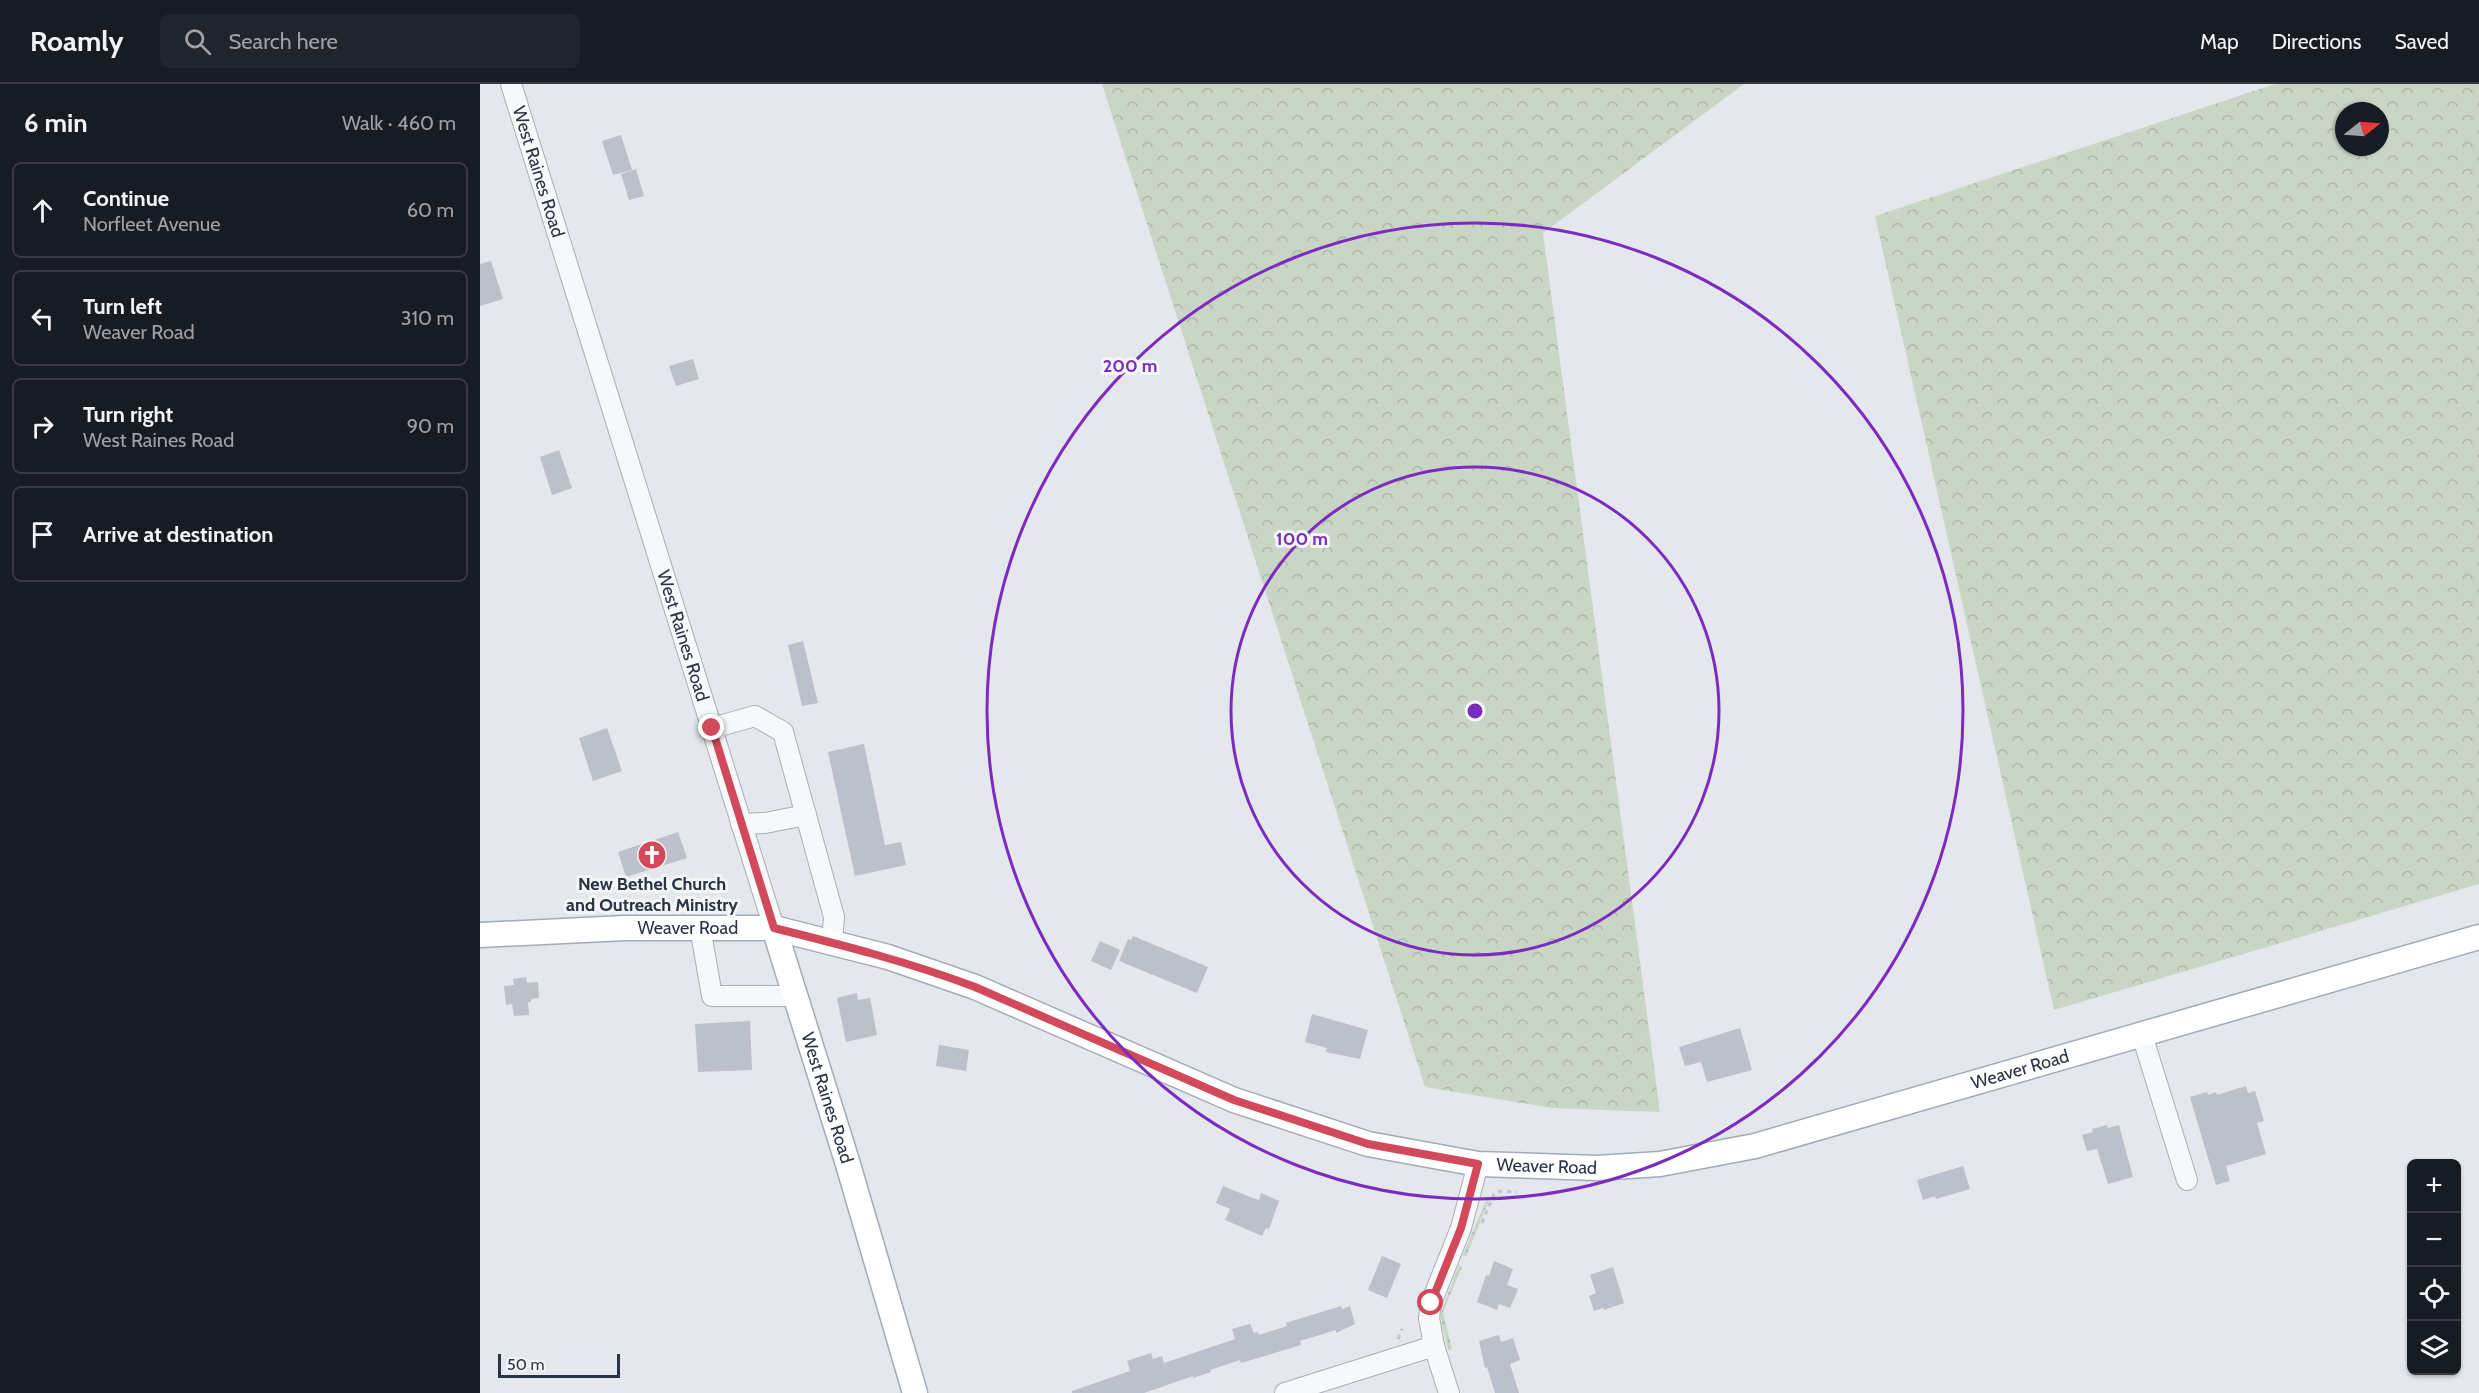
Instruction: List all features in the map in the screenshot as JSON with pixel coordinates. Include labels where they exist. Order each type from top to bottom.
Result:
[{"type":"main road","name":"Weaver Road","points":[[480,935],[700,927],[774,928],[888,957],[975,987],[1234,1100],[1368,1144],[1478,1164],[1596,1168],[1660,1164],[1703,1158],[1800,1134],[2479,937]]},
{"type":"main road","name":"West Raines Road","points":[[774,928],[847,1161],[915,1393]]},
{"type":"street","name":"West Raines Road","points":[[511,84],[774,928]]},
{"type":"street","points":[[712,728],[755,716],[783,732],[834,917],[832,943]]},
{"type":"street","points":[[741,824],[765,823],[806,815]]},
{"type":"street","points":[[700,927],[712,996],[794,996]]},
{"type":"street","points":[[2142,1035],[2187,1180]]},
{"type":"street","points":[[1449,1393],[1434,1346],[1429,1318],[1431,1303],[1461,1228],[1478,1164]]},
{"type":"street","points":[[1285,1393],[1434,1346]]},
{"type":"path","points":[[1480,1226],[1494,1194],[1500,1191],[1517,1192]]},
{"type":"green space","points":[[1102,84],[1744,84],[1543,233],[1660,1112],[1552,1108],[1425,1087]]},
{"type":"green space","points":[[2275,84],[2479,84],[2479,884],[2054,1010],[1875,216]]},
{"type":"green space","points":[[1491,1195],[1466,1257],[1463,1255],[1485,1203]]},
{"type":"green space","points":[[1459,1265],[1462,1267],[1443,1312],[1452,1349],[1448,1350],[1440,1315]]},
{"type":"building","points":[[621,135],[632,170],[613,175],[602,141]]},
{"type":"building","points":[[636,169],[644,196],[629,200],[621,174]]},
{"type":"building","points":[[491,261],[503,299],[480,306],[480,264]]},
{"type":"building","points":[[693,359],[699,379],[676,386],[669,366]]},
{"type":"building","points":[[559,450],[572,488],[552,495],[540,457]]},
{"type":"building","points":[[803,641],[818,703],[802,706],[788,645]]},
{"type":"building","points":[[607,728],[622,771],[593,781],[579,738]]},
{"type":"building","points":[[864,744],[885,845],[901,842],[906,865],[855,876],[828,752]]},
{"type":"building","name":"New Bethel Church and Outreach Ministry","points":[[678,832],[687,858],[626,877],[618,852]]},
{"type":"building","points":[[1133,936],[1208,967],[1197,993],[1119,961],[1128,939],[1131,940]]},
{"type":"building","points":[[1100,941],[1120,950],[1111,970],[1091,961]]},
{"type":"building","points":[[526,977],[527,983],[538,982],[539,998],[528,1002],[529,1015],[514,1016],[512,1004],[506,1005],[504,986],[514,985],[513,979]]},
{"type":"building","points":[[857,993],[858,1000],[870,998],[877,1035],[846,1042],[837,998]]},
{"type":"building","points":[[1312,1014],[1368,1030],[1360,1059],[1326,1052],[1327,1048],[1305,1042]]},
{"type":"building","points":[[750,1021],[752,1070],[698,1072],[695,1024]]},
{"type":"building","points":[[1740,1028],[1752,1070],[1707,1082],[1701,1062],[1685,1066],[1679,1047]]},
{"type":"building","points":[[939,1045],[969,1050],[966,1071],[936,1066]]},
{"type":"building","points":[[2246,1086],[2248,1093],[2255,1091],[2264,1121],[2257,1123],[2266,1154],[2226,1166],[2230,1181],[2216,1185],[2190,1097],[2207,1092],[2208,1095],[2216,1092],[2217,1095]]},
{"type":"building","points":[[2107,1125],[2108,1128],[2119,1125],[2133,1177],[2108,1184],[2097,1149],[2087,1151],[2082,1135],[2093,1132],[2092,1129]]},
{"type":"building","points":[[1963,1166],[1970,1189],[1936,1199],[1935,1196],[1923,1200],[1917,1180]]},
{"type":"building","points":[[1223,1186],[1259,1200],[1261,1193],[1279,1201],[1269,1229],[1266,1228],[1262,1236],[1225,1220],[1230,1209],[1216,1203]]},
{"type":"building","points":[[1382,1256],[1401,1264],[1387,1298],[1368,1290]]},
{"type":"building","points":[[1494,1261],[1513,1269],[1507,1285],[1518,1289],[1510,1308],[1499,1304],[1497,1310],[1477,1302],[1486,1275],[1489,1276]]},
{"type":"building","points":[[1613,1267],[1624,1303],[1594,1311],[1589,1296],[1596,1293],[1590,1275]]},
{"type":"building","points":[[1341,1306],[1342,1309],[1350,1306],[1355,1324],[1336,1333],[1336,1330],[1300,1341],[1301,1345],[1241,1363],[1240,1360],[1210,1370],[1211,1372],[1144,1393],[1072,1393],[1072,1391],[1130,1371],[1127,1361],[1151,1353],[1153,1359],[1162,1356],[1164,1363],[1235,1339],[1232,1329],[1250,1324],[1254,1333],[1258,1332],[1259,1335],[1287,1326],[1286,1323]]},
{"type":"building","points":[[1499,1335],[1501,1342],[1513,1338],[1520,1360],[1510,1364],[1519,1393],[1495,1393],[1487,1367],[1485,1368],[1479,1341]]},
{"type":"place","name":"New Bethel Church and Outreach Ministry","points":[[652,855]]},
{"type":"route","points":[[712,728],[774,928],[888,957],[935,972],[975,987],[1234,1100],[1368,1144],[1478,1164],[1461,1228],[1431,1303]]}]
